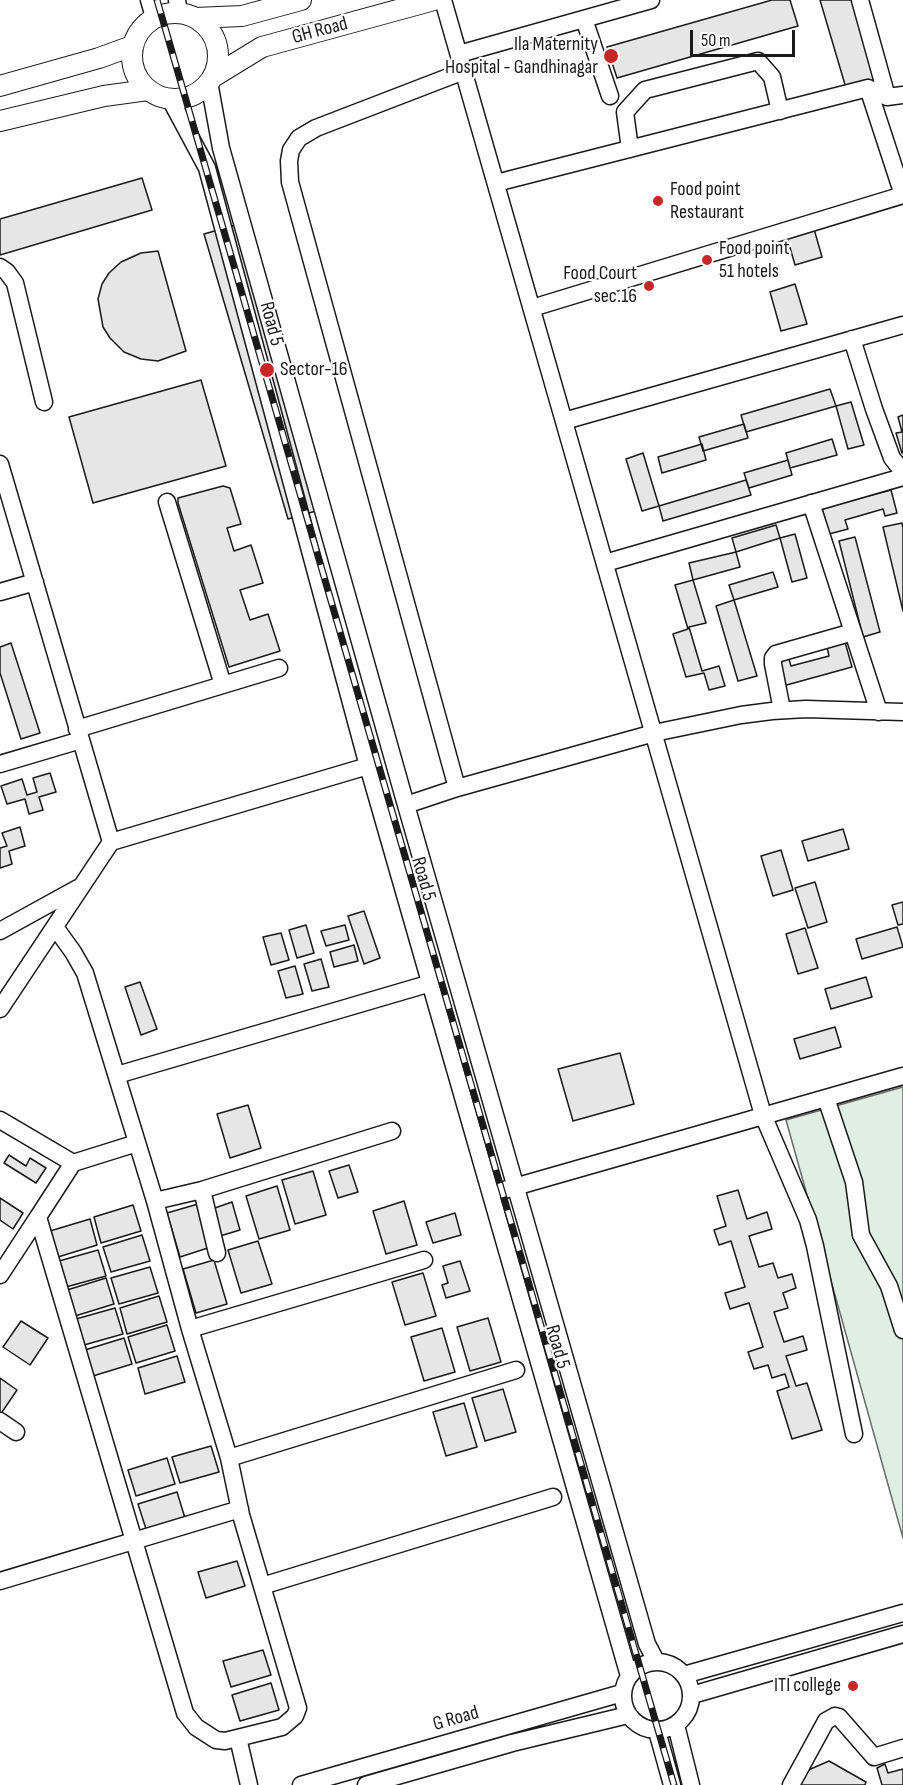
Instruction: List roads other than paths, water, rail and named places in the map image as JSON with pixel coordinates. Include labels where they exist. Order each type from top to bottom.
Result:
[{"type":"main road","name":"GH Road","points":[[184,10],[242,16],[301,0]]},
{"type":"main road","name":"GH Road","points":[[211,80],[262,47],[434,0]]},
{"type":"main road","points":[[152,9],[166,13],[184,10],[206,26],[216,44],[217,64],[211,80],[192,96],[170,99],[158,96],[148,90],[134,70],[131,58],[132,46],[152,9]]},
{"type":"main road","points":[[0,86],[132,46]]},
{"type":"main road","points":[[0,122],[104,96],[148,90]]},
{"type":"street","points":[[443,0],[763,1115],[808,1220],[825,1289],[854,1434]]},
{"type":"street","points":[[457,788],[290,182],[291,150],[299,138],[316,128],[461,62],[584,19],[651,0]]},
{"type":"street","points":[[860,0],[895,96]]},
{"type":"street","points":[[584,19],[610,96]]},
{"type":"street","points":[[630,149],[625,112],[645,90],[758,61],[772,77],[780,111]]},
{"type":"street","name":"Road 5","points":[[211,80],[221,148],[514,1188],[647,1644],[656,1661]]},
{"type":"street","points":[[496,183],[868,88],[895,96]]},
{"type":"street","points":[[532,308],[903,195],[868,88]]},
{"type":"street","name":"Road 5","points":[[170,99],[207,168],[368,766],[629,1676]]},
{"type":"street","points":[[0,267],[15,283],[44,402]]},
{"type":"street","points":[[564,421],[903,325]]},
{"type":"street","points":[[852,339],[892,458],[903,472]]},
{"type":"street","points":[[0,464],[111,842]]},
{"type":"street","points":[[605,563],[903,477]]},
{"type":"street","points":[[167,502],[223,685]]},
{"type":"street","points":[[811,503],[879,712]]},
{"type":"street","points":[[0,592],[34,582]]},
{"type":"street","points":[[782,710],[773,664],[776,654],[853,632]]},
{"type":"street","points":[[0,764],[223,685],[279,668]]},
{"type":"street","points":[[406,805],[457,788],[654,733],[741,715],[782,710],[903,712]]},
{"type":"street","points":[[0,1009],[111,842],[368,766]]},
{"type":"street","points":[[0,931],[82,886]]},
{"type":"street","points":[[38,1217],[185,1713],[196,1728],[206,1735],[225,1741],[282,1727],[296,1716],[298,1708],[240,1509],[229,1458],[190,1329],[156,1201],[85,974],[55,927]]},
{"type":"street","points":[[117,1075],[432,983]]},
{"type":"street","points":[[492,1192],[514,1188],[903,1076]]},
{"type":"street","points":[[826,1098],[854,1182],[861,1235],[889,1286],[903,1330]]},
{"type":"street","points":[[0,1120],[73,1163]]},
{"type":"street","points":[[156,1201],[202,1190],[392,1131]]},
{"type":"street","points":[[0,1275],[73,1163],[137,1143]]},
{"type":"street","points":[[202,1190],[217,1253]]},
{"type":"street","points":[[190,1329],[424,1260]]},
{"type":"street","points":[[229,1458],[516,1370]]},
{"type":"street","points":[[0,1421],[16,1432]]},
{"type":"street","points":[[262,1586],[553,1497]]},
{"type":"street","points":[[0,1581],[240,1509]]},
{"type":"street","points":[[684,1675],[903,1613]]},
{"type":"street","points":[[692,1695],[903,1634]]},
{"type":"street","points":[[656,1661],[677,1668],[690,1684],[692,1695],[685,1717],[676,1725],[657,1731],[646,1729],[628,1715],[623,1705],[622,1693],[629,1676],[638,1667],[656,1661]]},
{"type":"street","name":"G Road","points":[[301,1785],[622,1693]]},
{"type":"street","name":"G Road","points":[[366,1785],[402,1780],[512,1743],[628,1715]]},
{"type":"street","points":[[791,1785],[826,1721],[836,1716],[874,1757],[903,1748]]},
{"type":"street","points":[[676,1725],[691,1785]]},
{"type":"street","points":[[657,1731],[672,1785]]},
{"type":"street","points":[[238,1738],[249,1785]]},
{"type":"railway","points":[[157,0],[674,1785]]},
{"type":"place","name":"Ila Maternity Hospital - Gandhinagar","points":[[611,56]]},
{"type":"place","name":"Food point Restaurant","points":[[658,201]]},
{"type":"place","name":"Food point 51 hotels","points":[[707,260]]},
{"type":"place","name":"Food Court sec.16","points":[[649,286]]},
{"type":"place","name":"Sector-16","points":[[267,370]]},
{"type":"place","name":"ITI college","points":[[853,1686]]}]
